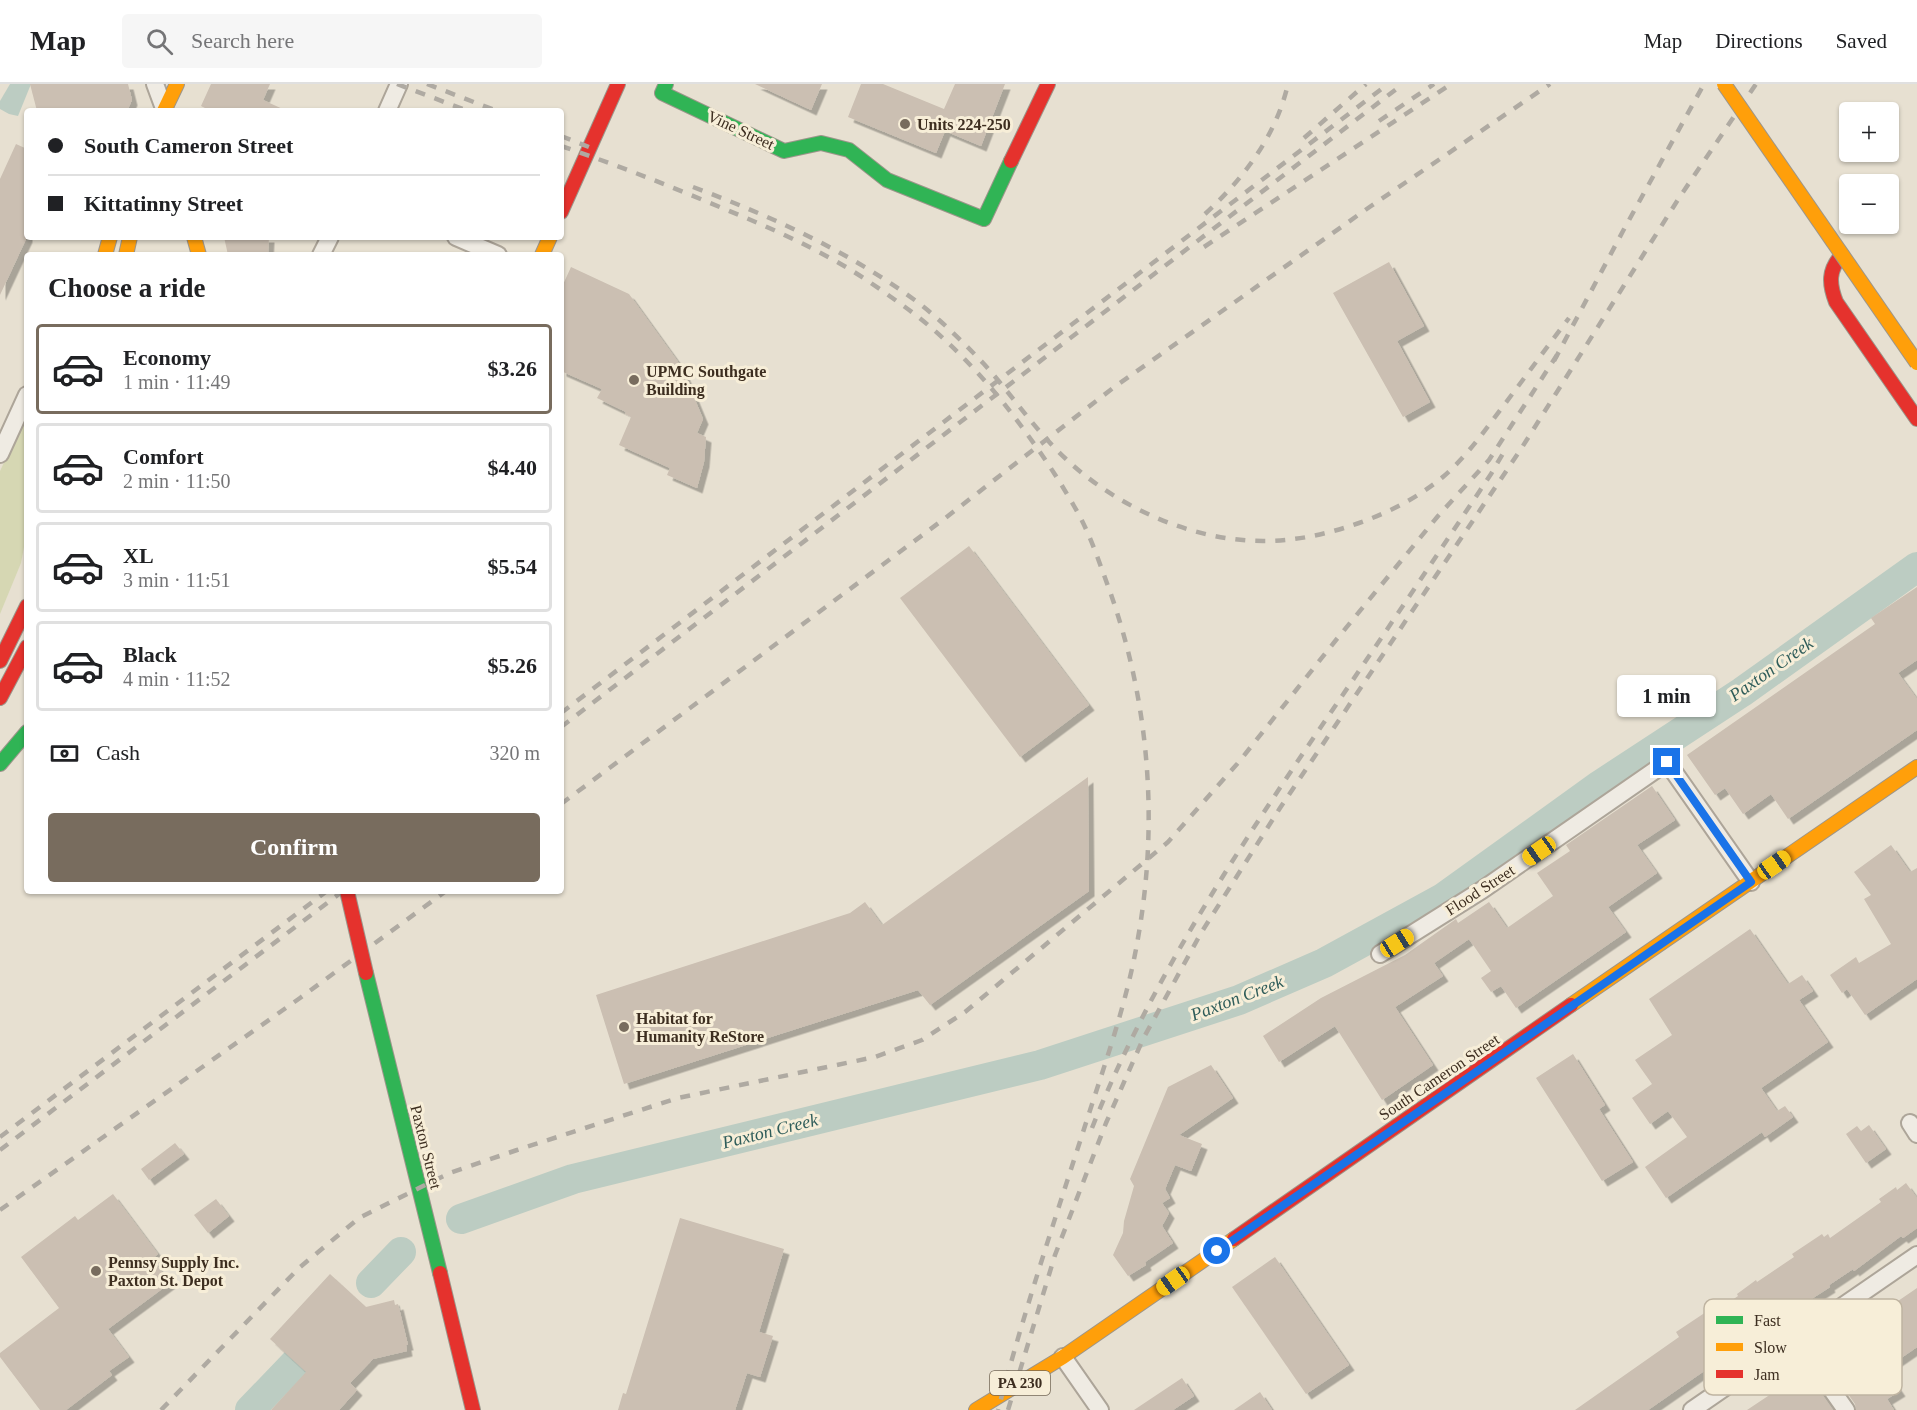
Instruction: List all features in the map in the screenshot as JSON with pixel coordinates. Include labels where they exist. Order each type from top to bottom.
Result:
[{"type":"main road","points":[[166,108],[177,84]]},
{"type":"main road","points":[[564,205],[618,84]]},
{"type":"main road","name":"Vine Street","points":[[664,89],[784,151],[821,143],[849,150],[887,180],[984,219],[1048,84]]},
{"type":"main road","points":[[1724,84],[1917,363]]},
{"type":"main road","points":[[1842,255],[1834,263],[1831,272],[1831,291],[1842,313],[1917,419]]},
{"type":"main road","points":[[0,661],[24,612]]},
{"type":"main road","points":[[0,698],[24,653]]},
{"type":"main road","points":[[0,764],[24,736]]},
{"type":"main road","name":"South Cameron Street","points":[[976,1410],[1063,1357],[1917,767]]},
{"type":"main road","name":"Paxton Street","points":[[347,894],[473,1410]]},
{"type":"street","points":[[154,84],[164,108]]},
{"type":"street","points":[[388,108],[399,84]]},
{"type":"street","points":[[463,240],[491,252]]},
{"type":"street","points":[[0,454],[24,402]]},
{"type":"street","name":"Flood Street","points":[[1380,954],[1482,890],[1667,762],[1751,882]]},
{"type":"street","points":[[1852,1299],[1917,1255]]},
{"type":"street","points":[[1063,1357],[1100,1410]]},
{"type":"street","points":[[1692,1410],[1713,1395]]},
{"type":"street","points":[[1835,1395],[1846,1410]]},
{"type":"green space","points":[[24,420],[24,547],[21,563],[0,614],[0,471]]},
{"type":"shaded area","points":[[10,84],[31,84],[18,116],[0,109],[0,101]]},
{"type":"building","points":[[30,84],[128,84],[132,100],[128,108],[36,108]]},
{"type":"building","points":[[211,84],[270,84],[263,100],[280,108],[205,108],[201,106]]},
{"type":"building","points":[[755,84],[822,84],[811,110]]},
{"type":"building","name":"Units 224-250","points":[[861,84],[883,84],[944,109],[955,84],[1005,84],[981,146],[945,131],[936,153],[848,117]]},
{"type":"building","points":[[16,144],[24,148],[26,240],[0,295],[0,179]]},
{"type":"building","points":[[225,240],[269,240],[268,252],[227,252]]},
{"type":"building","points":[[1389,262],[1424,326],[1397,341],[1430,402],[1403,417],[1333,293]]},
{"type":"building","name":"UPMC Southgate Building","points":[[571,267],[629,294],[681,366],[703,419],[697,433],[706,437],[704,462],[697,488],[667,475],[670,468],[619,445],[631,417],[625,414],[626,412],[597,398],[602,389],[564,372],[564,282]]},
{"type":"building","points":[[969,546],[1089,705],[1020,757],[900,598]]},
{"type":"building","points":[[1917,587],[1917,660],[1898,673],[1917,699],[1917,730],[1788,819],[1771,794],[1743,814],[1725,788],[1715,795],[1687,755],[1875,624],[1871,618]]},
{"type":"building","points":[[1088,777],[1089,891],[930,1005],[918,990],[624,1084],[596,995],[850,913],[865,902],[882,925]]},
{"type":"building","points":[[1652,786],[1675,820],[1637,845],[1657,873],[1608,907],[1626,932],[1516,1008],[1501,986],[1491,992],[1481,978],[1491,971],[1469,939],[1434,963],[1443,976],[1395,1007],[1433,1065],[1382,1100],[1335,1026],[1279,1062],[1263,1036],[1321,998],[1405,955],[1456,919],[1458,923],[1489,902],[1507,928],[1553,896],[1537,873],[1570,851],[1566,845]]},
{"type":"building","points":[[1891,845],[1910,872],[1917,868],[1917,979],[1865,1015],[1847,989],[1842,993],[1830,975],[1856,957],[1859,963],[1891,944],[1864,899],[1871,895],[1854,872]]},
{"type":"building","points":[[1750,929],[1788,984],[1802,975],[1813,991],[1799,1000],[1828,1042],[1761,1088],[1777,1111],[1785,1106],[1793,1117],[1765,1137],[1762,1132],[1666,1198],[1645,1167],[1687,1137],[1668,1111],[1650,1124],[1632,1098],[1652,1084],[1635,1060],[1672,1035],[1649,999]]},
{"type":"building","points":[[1573,1054],[1605,1105],[1599,1109],[1633,1162],[1602,1181],[1536,1078]]},
{"type":"building","points":[[1211,1065],[1233,1098],[1179,1135],[1202,1144],[1191,1171],[1175,1165],[1165,1189],[1170,1198],[1162,1203],[1169,1213],[1162,1226],[1173,1243],[1128,1276],[1113,1255],[1123,1233],[1134,1186],[1130,1179],[1168,1087]]},
{"type":"building","points":[[1869,1125],[1886,1149],[1866,1163],[1846,1134],[1857,1126],[1861,1131]]},
{"type":"building","points":[[175,1143],[184,1154],[149,1180],[141,1169]]},
{"type":"building","points":[[1906,1183],[1917,1198],[1917,1228],[1903,1238],[1901,1236],[1854,1271],[1853,1269],[1811,1299],[1734,1299],[1756,1280],[1757,1282],[1794,1257],[1792,1254],[1822,1234],[1824,1237],[1828,1234],[1830,1238],[1881,1202],[1879,1199],[1896,1187],[1897,1190]]},
{"type":"building","name":"Pennsy Supply Inc. Paxton St. Depot","points":[[113,1194],[158,1254],[152,1259],[170,1283],[108,1329],[129,1357],[109,1371],[112,1375],[66,1410],[40,1410],[0,1357],[0,1353],[59,1308],[21,1257],[75,1216],[78,1220]]},
{"type":"building","points":[[216,1199],[229,1216],[208,1233],[194,1215]]},
{"type":"building","points":[[680,1218],[784,1249],[759,1332],[773,1336],[760,1377],[747,1373],[735,1410],[618,1410],[623,1393],[626,1394]]},
{"type":"building","points":[[1275,1257],[1349,1365],[1306,1394],[1232,1287]]},
{"type":"building","points":[[330,1274],[366,1307],[394,1300],[395,1305],[398,1304],[408,1345],[406,1345],[407,1351],[373,1359],[350,1383],[357,1390],[339,1410],[271,1410],[306,1372],[270,1339]]},
{"type":"building","points":[[1917,1288],[1917,1347],[1902,1357],[1902,1299]]},
{"type":"building","points":[[1704,1313],[1704,1371],[1648,1410],[1575,1410],[1679,1337],[1676,1332]]},
{"type":"building","points":[[1182,1378],[1194,1396],[1173,1410],[1134,1410]]},
{"type":"building","points":[[1260,1392],[1272,1410],[1234,1410]]},
{"type":"building","points":[[1822,1395],[1833,1410],[1747,1410],[1768,1396]]},
{"type":"building","points":[[1849,1395],[1894,1395],[1887,1399],[1894,1410],[1856,1410]]},
{"type":"waterway","name":"Paxton Creek","points":[[461,1219],[573,1179],[1040,1065],[1239,1000],[1324,963],[1443,898],[1600,785],[1742,692],[1917,567]]},
{"type":"waterway","name":"Paxton Creek","points":[[371,1283],[401,1252]]},
{"type":"waterway","name":"Paxton Creek","points":[[250,1410],[323,1334]]},
{"type":"railway","points":[[397,84],[460,108]]},
{"type":"railway","points":[[427,84],[489,108]]},
{"type":"railway","points":[[1205,214],[1233,186],[1257,155],[1283,103],[1288,84]]},
{"type":"railway","points":[[1304,138],[1366,84]]},
{"type":"railway","points":[[564,711],[1388,84]]},
{"type":"railway","points":[[564,725],[1403,84]]},
{"type":"railway","points":[[1379,121],[1434,84]]},
{"type":"railway","points":[[1204,247],[1451,84]]},
{"type":"railway","points":[[564,802],[944,519],[1113,388],[1371,206],[1550,84]]},
{"type":"railway","points":[[1554,361],[1704,84]]},
{"type":"railway","points":[[1008,1410],[1055,1255],[1106,1123],[1143,1039],[1201,933],[1280,808],[1521,449],[1679,198],[1756,84]]},
{"type":"railway","points":[[564,137],[589,147]]},
{"type":"railway","points":[[564,147],[673,188],[791,238],[856,273],[918,317],[957,351],[980,376],[1040,452],[1079,516],[1093,545],[1108,586],[1133,672],[1141,716],[1149,805],[1144,894],[1138,938],[1121,1010],[1039,1269],[998,1410]]},
{"type":"railway","points":[[693,187],[752,210],[808,236],[890,283],[934,315],[951,331],[984,364],[1055,448],[1086,476],[1108,492],[1157,518],[1209,535],[1275,541],[1324,534],[1382,514],[1425,491],[1453,468],[1469,451],[1569,318]]},
{"type":"railway","points":[[161,1410],[299,1268],[359,1218],[419,1188],[450,1173],[678,1098],[875,1057],[922,1040],[965,1012],[1168,842],[1238,763],[1438,516],[1489,460],[1557,355]]},
{"type":"railway","points":[[1092,1128],[1139,1025],[1193,925],[1284,781],[1505,450]]},
{"type":"railway","points":[[0,1137],[323,894]]},
{"type":"railway","points":[[0,1150],[339,894]]},
{"type":"railway","points":[[0,1210],[300,998],[442,894]]},
{"type":"traffic: fast","points":[[666,84],[662,93],[784,151],[821,143],[849,150],[887,180],[984,219],[1011,161]]},
{"type":"traffic: fast","points":[[0,764],[24,736]]},
{"type":"traffic: fast","points":[[366,973],[440,1273]]},
{"type":"traffic: slow","points":[[165,108],[177,84]]},
{"type":"traffic: slow","points":[[1724,84],[1917,363]]},
{"type":"traffic: slow","points":[[106,252],[109,240]]},
{"type":"traffic: slow","points":[[127,252],[129,240]]},
{"type":"traffic: slow","points":[[195,240],[198,252]]},
{"type":"traffic: slow","points":[[543,252],[549,240]]},
{"type":"traffic: slow","points":[[1571,1005],[1917,767]]},
{"type":"traffic: slow","points":[[976,1410],[1063,1357],[1234,1239]]},
{"type":"traffic: jam","points":[[564,205],[618,84]]},
{"type":"traffic: jam","points":[[1011,161],[1048,84]]},
{"type":"traffic: jam","points":[[1842,255],[1834,266],[1831,277],[1836,302],[1917,419]]},
{"type":"traffic: jam","points":[[0,661],[24,612]]},
{"type":"traffic: jam","points":[[0,698],[24,653]]},
{"type":"traffic: jam","points":[[348,894],[366,973]]},
{"type":"traffic: jam","points":[[1234,1239],[1571,1005]]},
{"type":"traffic: jam","points":[[440,1273],[473,1410]]},
{"type":"place","name":"Units 224-250","points":[[905,124]]},
{"type":"place","name":"UPMC Southgate Building","points":[[634,380]]},
{"type":"place","name":"Habitat for Humanity ReStore","points":[[624,1027]]},
{"type":"place","name":"Pennsy Supply Inc. Paxton St. Depot","points":[[96,1271]]},
{"type":"route","points":[[1217,1251],[1751,882],[1667,762]]}]
